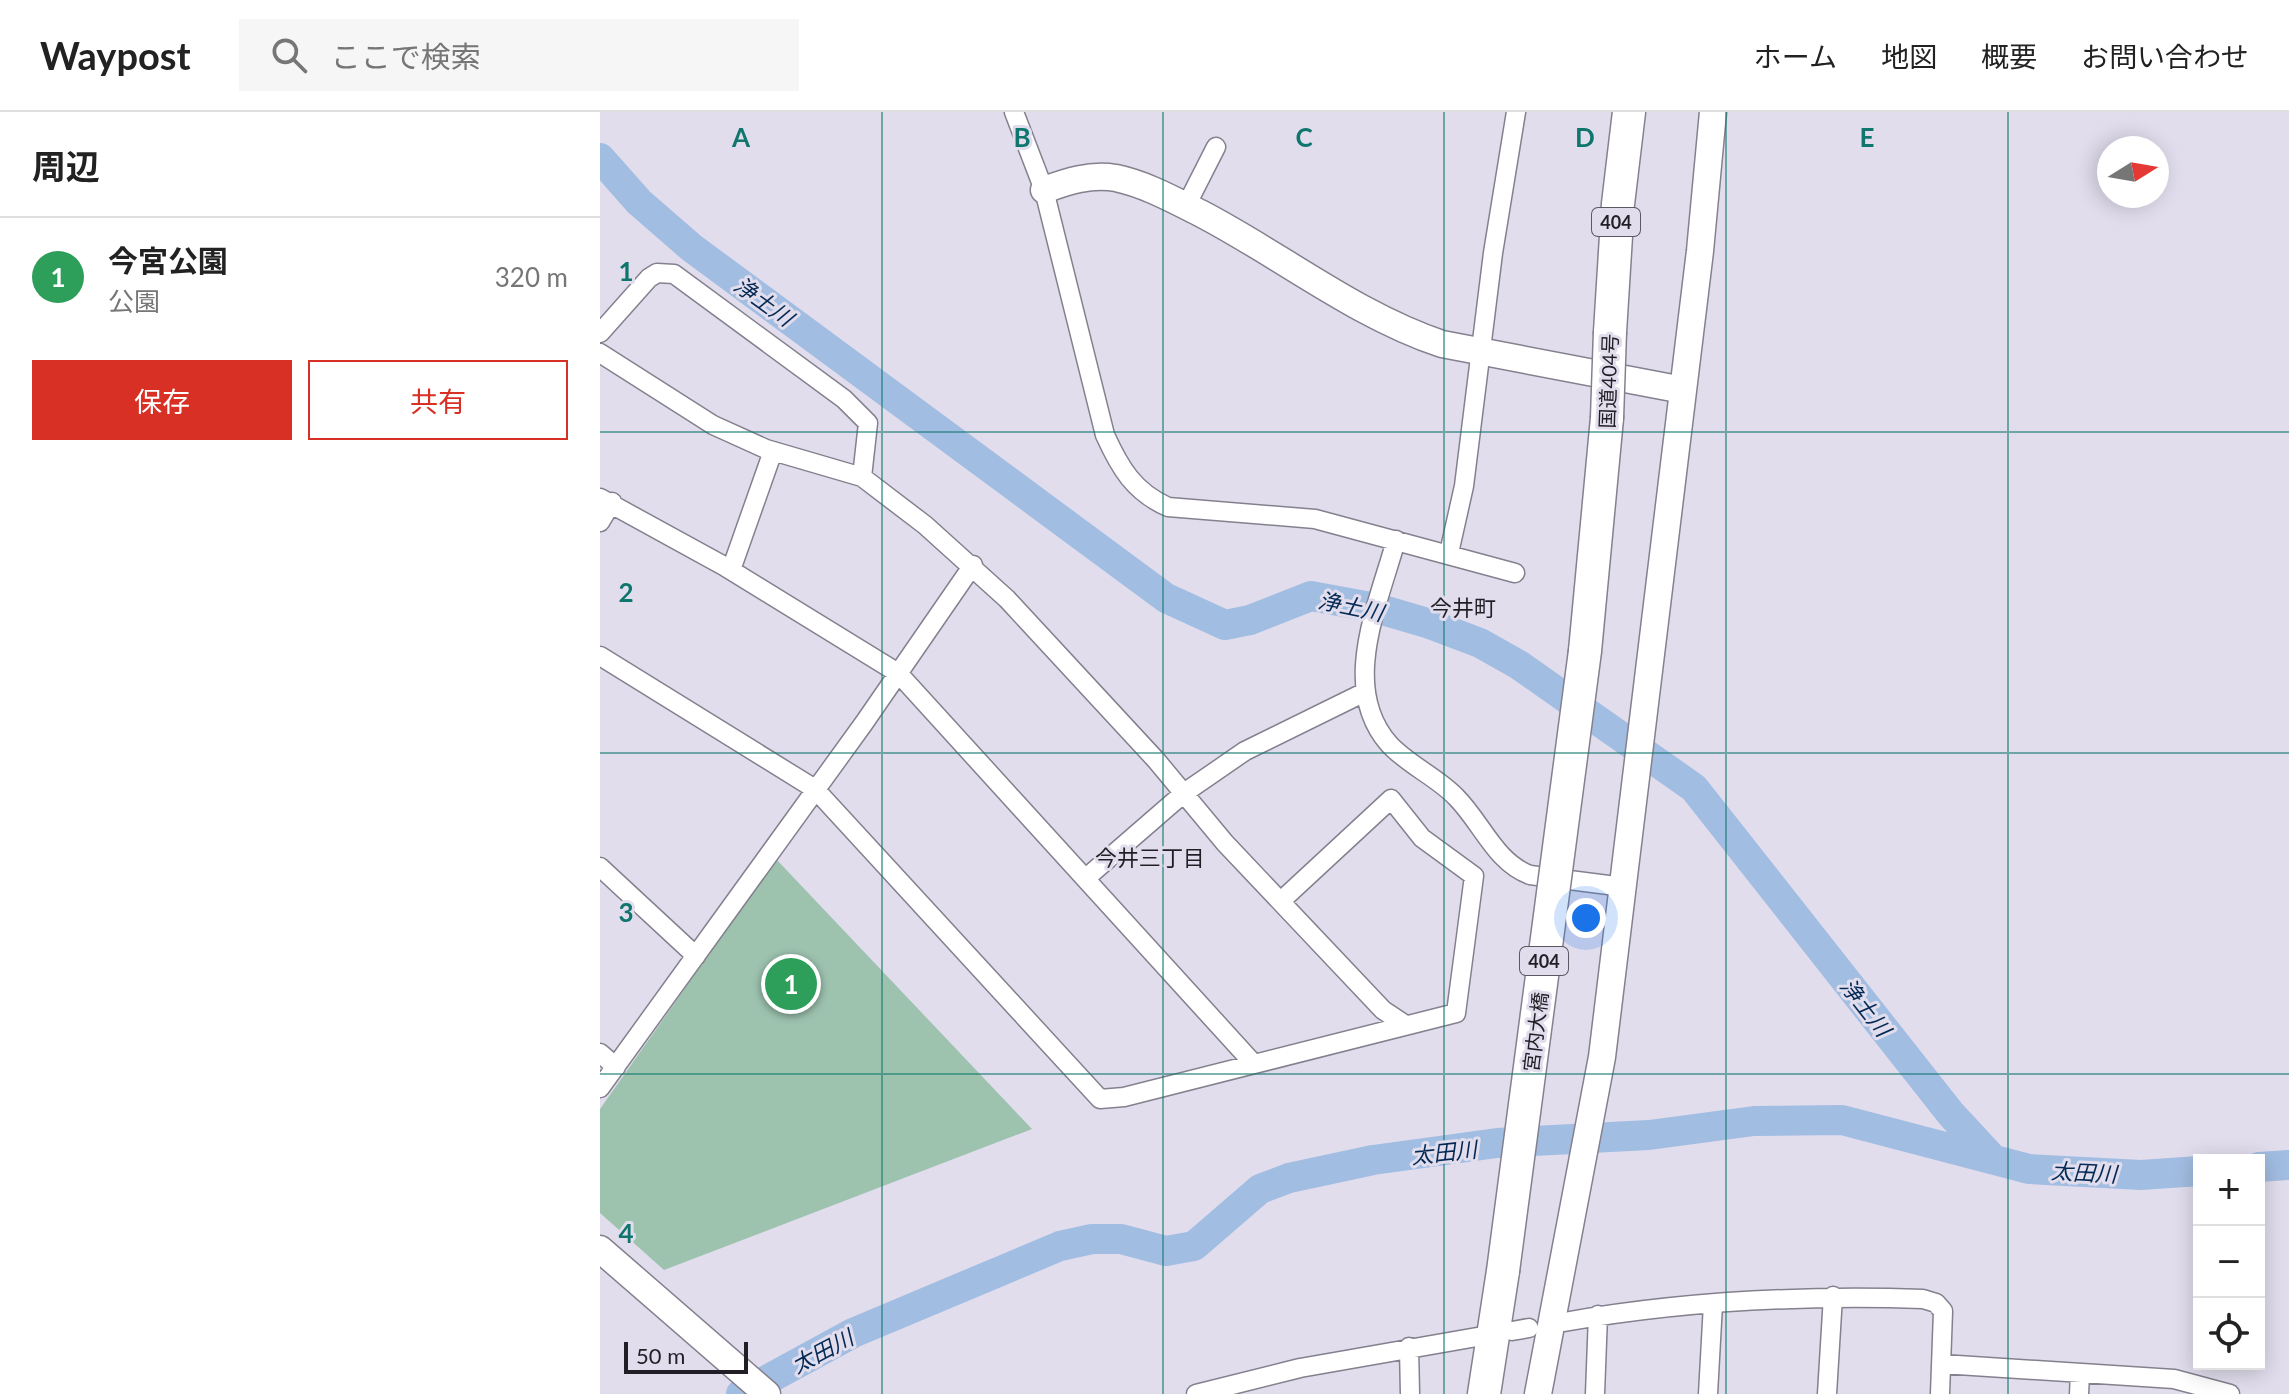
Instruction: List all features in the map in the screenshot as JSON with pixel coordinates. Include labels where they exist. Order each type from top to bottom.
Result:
[{"type":"highway","name":"国道404号","points":[[1585,651],[1607,418],[1618,204],[1629,112]]},
{"type":"highway","name":"宮内大橋","points":[[1484,1394],[1585,651]]},
{"type":"street","points":[[1014,112],[1044,190],[1105,435],[1121,470],[1149,499],[1168,507],[1315,519],[1515,573]]},
{"type":"street","points":[[1449,553],[1464,486],[1480,352],[1516,112]]},
{"type":"street","points":[[1538,1394],[1602,1057],[1683,390],[1713,112]]},
{"type":"street","points":[[1186,206],[1216,147]]},
{"type":"street","points":[[1044,190],[1083,178],[1115,178],[1186,206],[1247,238],[1375,316],[1415,335],[1480,352],[1683,390]]},
{"type":"street","points":[[600,333],[649,278],[657,273],[674,274],[844,399],[868,423],[862,477]]},
{"type":"street","points":[[600,353],[713,425],[773,451],[862,477],[973,565],[1184,793],[1225,843],[1383,1010],[1404,1024]]},
{"type":"street","points":[[731,570],[773,451]]},
{"type":"street","points":[[600,522],[606,500],[731,570],[898,673],[1253,1063]]},
{"type":"street","points":[[1396,540],[1366,649],[1365,692],[1373,720],[1390,745],[1456,797],[1505,862],[1530,875],[1624,887]]},
{"type":"street","points":[[600,1088],[973,565]]},
{"type":"street","points":[[600,656],[815,789],[1100,1099],[1140,1094],[1456,1013],[1474,876],[1422,838],[1391,799],[1282,900]]},
{"type":"street","points":[[1086,878],[1184,793],[1245,751],[1365,692]]},
{"type":"street","points":[[600,867],[696,956]]},
{"type":"street","points":[[600,1053],[616,1067]]},
{"type":"street","points":[[600,1249],[767,1394]]},
{"type":"street","points":[[1827,1394],[1833,1296]]},
{"type":"street","points":[[1564,1322],[1598,1315],[1833,1296],[1923,1299],[1936,1303],[1943,1311],[1940,1394]]},
{"type":"street","points":[[1708,1394],[1713,1304]]},
{"type":"street","points":[[1595,1394],[1598,1315]]},
{"type":"street","points":[[1196,1394],[1300,1368],[1477,1337]]},
{"type":"street","points":[[1409,1347],[1410,1394]]},
{"type":"street","points":[[1942,1364],[2174,1379],[2230,1394]]},
{"type":"street","points":[[2079,1394],[2080,1373]]},
{"type":"green space","points":[[776,859],[1032,1129],[664,1270],[600,1213],[600,1109]]},
{"type":"waterway","name":"浄土川","points":[[600,158],[639,202],[692,248],[1166,598],[1225,625],[1250,620],[1311,596],[1376,608],[1427,623],[1480,643],[1519,665],[1694,788],[1951,1114],[1990,1156]]},
{"type":"waterway","name":"太田川","points":[[741,1394],[853,1333],[1060,1246],[1092,1239],[1121,1239],[1166,1251],[1194,1246],[1260,1189],[1289,1178],[1373,1160],[1497,1143],[1649,1135],[1754,1121],[1842,1120],[2029,1169],[2141,1175],[2193,1171]]},
{"type":"waterway","name":"太田川","points":[[2265,1167],[2289,1165]]},
{"type":"place","name":"今宮公園","points":[[791,984]]},
{"type":"district","name":"今井町","points":[[1463,607]]},
{"type":"district","name":"今井三丁目","points":[[1150,857]]}]
